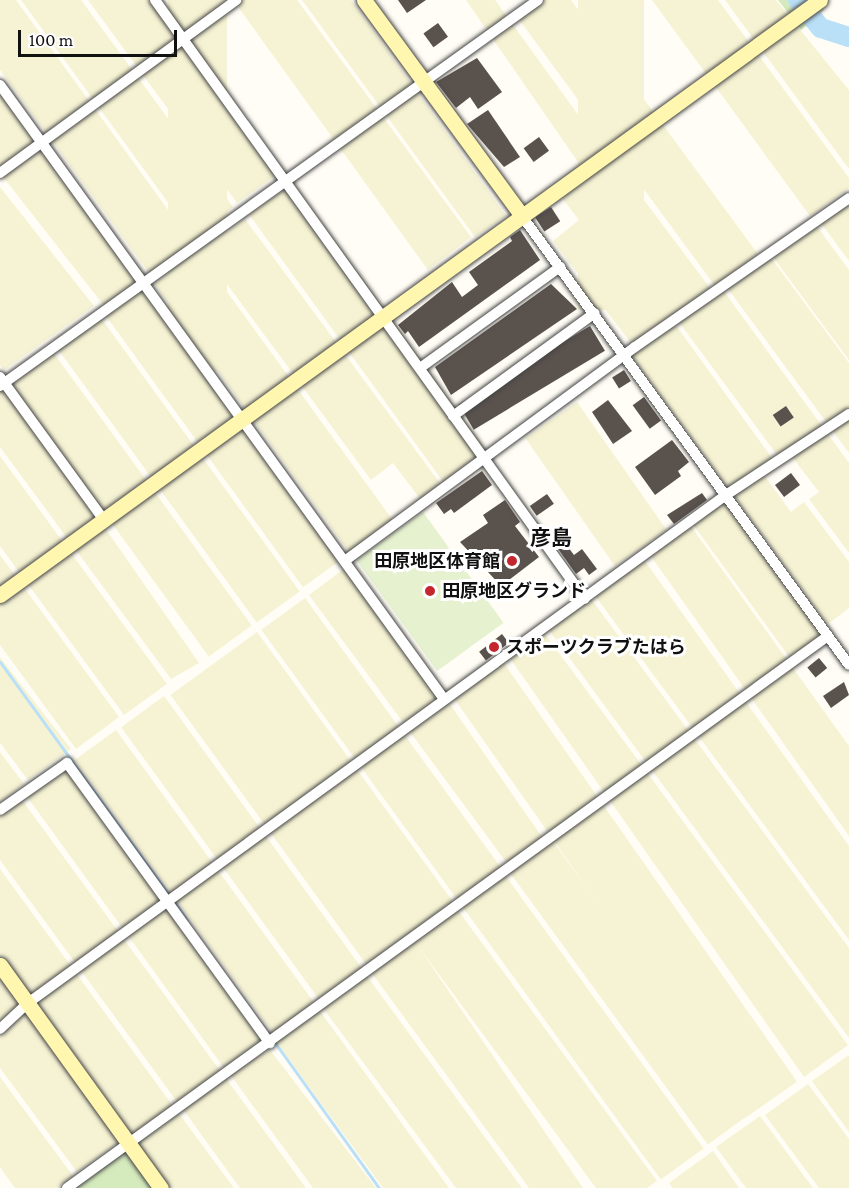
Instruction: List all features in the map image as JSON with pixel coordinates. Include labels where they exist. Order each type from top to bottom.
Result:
[{"type":"street","points":[[155,0],[585,599]]},
{"type":"street","points":[[0,173],[236,0]]},
{"type":"street","points":[[364,0],[595,313],[849,665]]},
{"type":"street","points":[[104,520],[1,382],[425,83],[538,0]]},
{"type":"street","points":[[0,595],[818,2]]},
{"type":"street","points":[[0,85],[144,282],[240,421],[346,560],[444,699]]},
{"type":"street","points":[[346,560],[849,198]]},
{"type":"street","points":[[420,368],[560,267]]},
{"type":"street","points":[[453,416],[595,313]]},
{"type":"street","points":[[0,1029],[27,1003],[444,699],[726,495],[849,414]]},
{"type":"street","points":[[68,1188],[828,636]]},
{"type":"street","points":[[0,810],[67,763],[171,900],[272,1041]]},
{"type":"street","points":[[0,965],[161,1188]]},
{"type":"shaded area","points":[[0,0],[16,0],[192,243],[150,274],[0,70]]},
{"type":"shaded area","points":[[21,0],[81,0],[233,207],[193,237]]},
{"type":"shaded area","points":[[88,0],[151,0],[278,174],[237,203]]},
{"type":"shaded area","points":[[168,0],[227,0],[227,371],[168,371]]},
{"type":"shaded area","points":[[233,0],[297,0],[471,237],[428,270]]},
{"type":"shaded area","points":[[302,0],[351,0],[506,216],[475,237]]},
{"type":"shaded area","points":[[466,0],[495,0],[600,145],[578,162]]},
{"type":"shaded area","points":[[534,0],[571,0],[758,254],[715,286],[515,14]]},
{"type":"shaded area","points":[[578,0],[644,0],[644,310],[578,310]]},
{"type":"shaded area","points":[[652,0],[718,0],[849,178],[849,188],[810,216]]},
{"type":"shaded area","points":[[725,0],[776,0],[849,90],[849,169]]},
{"type":"shaded area","points":[[0,84],[147,277],[105,307],[0,173]]},
{"type":"shaded area","points":[[614,160],[710,288],[657,330],[672,320],[772,458],[759,468],[791,512],[804,502],[849,562],[849,608],[828,624],[629,352],[634,347],[553,241],[579,220],[562,198]]},
{"type":"shaded area","points":[[293,183],[491,456],[447,487],[249,215]]},
{"type":"shaded area","points":[[0,187],[94,306],[4,370],[0,365]]},
{"type":"shaded area","points":[[849,202],[849,261],[821,223]]},
{"type":"shaded area","points":[[245,219],[445,490],[424,504],[393,463],[371,480],[202,250]]},
{"type":"shaded area","points":[[816,225],[849,270],[849,360],[773,257]]},
{"type":"shaded area","points":[[766,251],[849,363],[849,453],[723,282]]},
{"type":"shaded area","points":[[198,252],[396,525],[352,556],[154,284]]},
{"type":"shaded area","points":[[148,282],[347,555],[303,587],[104,314]]},
{"type":"shaded area","points":[[720,286],[849,463],[849,553],[809,499],[819,492],[786,449],[777,455],[676,318]]},
{"type":"shaded area","points":[[101,318],[300,591],[257,623],[58,349]]},
{"type":"shaded area","points":[[53,352],[252,625],[209,657],[10,383]]},
{"type":"shaded area","points":[[4,383],[199,663],[171,679],[0,447],[0,386]]},
{"type":"shaded area","points":[[577,402],[666,530],[615,566],[525,438]]},
{"type":"shaded area","points":[[0,456],[167,684],[124,715],[0,546]]},
{"type":"shaded area","points":[[726,495],[828,636],[793,662],[690,521]]},
{"type":"shaded area","points":[[690,525],[849,746],[849,836],[648,552]]},
{"type":"shaded area","points":[[0,555],[119,717],[76,749],[0,645]]},
{"type":"shaded area","points":[[642,557],[849,846],[849,940],[593,593]]},
{"type":"shaded area","points":[[352,563],[544,840],[509,866],[309,595]]},
{"type":"shaded area","points":[[589,596],[849,948],[849,1038],[546,626]]},
{"type":"shaded area","points":[[305,598],[504,871],[460,903],[261,630]]},
{"type":"shaded area","points":[[542,630],[848,1045],[804,1077],[507,654]]},
{"type":"shaded area","points":[[257,632],[456,905],[369,968],[170,695]]},
{"type":"shaded area","points":[[0,657],[71,749],[28,780],[0,743]]},
{"type":"shaded area","points":[[501,659],[797,1082],[747,1117],[451,694]]},
{"type":"shaded area","points":[[164,696],[363,969],[320,1001],[121,727]]},
{"type":"shaded area","points":[[116,730],[315,1003],[273,1033],[75,760]]},
{"type":"shaded area","points":[[0,752],[24,784],[0,802]]},
{"type":"shaded area","points":[[66,767],[264,1040],[224,1068],[26,796]]},
{"type":"shaded area","points":[[22,800],[221,1072],[178,1103],[0,860],[0,815]]},
{"type":"shaded area","points":[[552,840],[751,1113],[708,1145],[509,871]]},
{"type":"shaded area","points":[[0,869],[173,1106],[130,1137],[0,960]]},
{"type":"shaded area","points":[[505,875],[704,1148],[661,1180],[462,906]]},
{"type":"shaded area","points":[[457,909],[657,1181],[647,1188],[596,1188],[418,946],[583,1188],[529,1188],[371,972]]},
{"type":"shaded area","points":[[367,976],[522,1188],[456,1188],[323,1008]]},
{"type":"shaded area","points":[[0,978],[120,1141],[77,1172],[0,1068]]},
{"type":"shaded area","points":[[319,1010],[449,1188],[383,1188],[276,1042]]},
{"type":"shaded area","points":[[270,1050],[376,1188],[313,1188],[229,1073]]},
{"type":"shaded area","points":[[849,1055],[849,1132],[812,1081]]},
{"type":"shaded area","points":[[0,1077],[73,1176],[57,1188],[15,1188],[0,1167]]},
{"type":"shaded area","points":[[225,1077],[306,1188],[240,1188],[182,1108]]},
{"type":"shaded area","points":[[808,1084],[849,1139],[849,1188],[819,1188],[765,1115]]},
{"type":"shaded area","points":[[177,1111],[234,1188],[168,1188],[134,1142]]},
{"type":"shaded area","points":[[760,1116],[813,1188],[746,1188],[716,1147]]},
{"type":"shaded area","points":[[713,1151],[739,1188],[673,1188],[669,1183]]},
{"type":"green space","points":[[778,0],[818,0],[824,10],[801,30]]},
{"type":"green space","name":"田原地区グランド","points":[[423,512],[504,623],[437,671],[357,560]]},
{"type":"green space","points":[[127,1151],[154,1188],[75,1188]]},
{"type":"building","points":[[398,0],[426,0],[407,13]]},
{"type":"building","points":[[438,23],[448,37],[433,47],[423,34]]},
{"type":"building","points":[[477,58],[502,92],[478,109],[470,97],[456,108],[436,82]]},
{"type":"building","points":[[488,110],[520,157],[504,167],[467,124]]},
{"type":"building","points":[[539,137],[549,151],[534,162],[524,148]]},
{"type":"building","points":[[551,207],[560,221],[544,232],[535,217]]},
{"type":"building","points":[[520,230],[540,260],[419,347],[408,331],[405,334],[398,325],[452,282],[462,297],[478,285],[469,272],[512,241],[510,237]]},
{"type":"building","points":[[551,284],[577,309],[451,395],[435,367]]},
{"type":"building","points":[[590,326],[605,351],[474,430],[459,405]]},
{"type":"building","points":[[624,370],[631,381],[619,388],[612,377]]},
{"type":"building","points":[[644,397],[661,420],[650,429],[633,405]]},
{"type":"building","points":[[608,400],[632,431],[613,444],[592,412]]},
{"type":"building","points":[[786,406],[794,418],[781,427],[773,415]]},
{"type":"building","points":[[672,440],[689,462],[678,471],[681,476],[655,495],[635,467]]},
{"type":"building","points":[[482,471],[492,485],[454,513],[451,509],[444,514],[436,503]]},
{"type":"building","points":[[791,473],[800,485],[784,497],[775,485]]},
{"type":"building","points":[[702,493],[707,500],[674,524],[667,515]]},
{"type":"building","points":[[547,494],[554,504],[537,516],[530,506]]},
{"type":"building","points":[[505,500],[520,522],[515,526],[539,557],[501,586],[460,542],[488,523],[483,515]]},
{"type":"building","points":[[556,531],[574,555],[582,549],[597,569],[589,575],[584,568],[576,574],[549,536]]},
{"type":"building","name":"スポーツクラブたはら","points":[[502,634],[509,643],[486,661],[479,652]]},
{"type":"building","points":[[819,658],[827,668],[816,678],[807,667]]},
{"type":"building","points":[[844,682],[849,695],[831,708],[823,696]]},
{"type":"waterway","points":[[798,0],[821,28],[849,37]]},
{"type":"waterway","points":[[0,662],[170,896]]},
{"type":"waterway","points":[[174,901],[187,920]]},
{"type":"waterway","points":[[273,1040],[379,1188]]},
{"type":"place","name":"田原地区体育館","points":[[512,561]]},
{"type":"place","name":"田原地区グランド","points":[[430,591]]},
{"type":"place","name":"スポーツクラブたはら","points":[[494,647]]},
{"type":"district","name":"彦島","points":[[551,538]]}]
